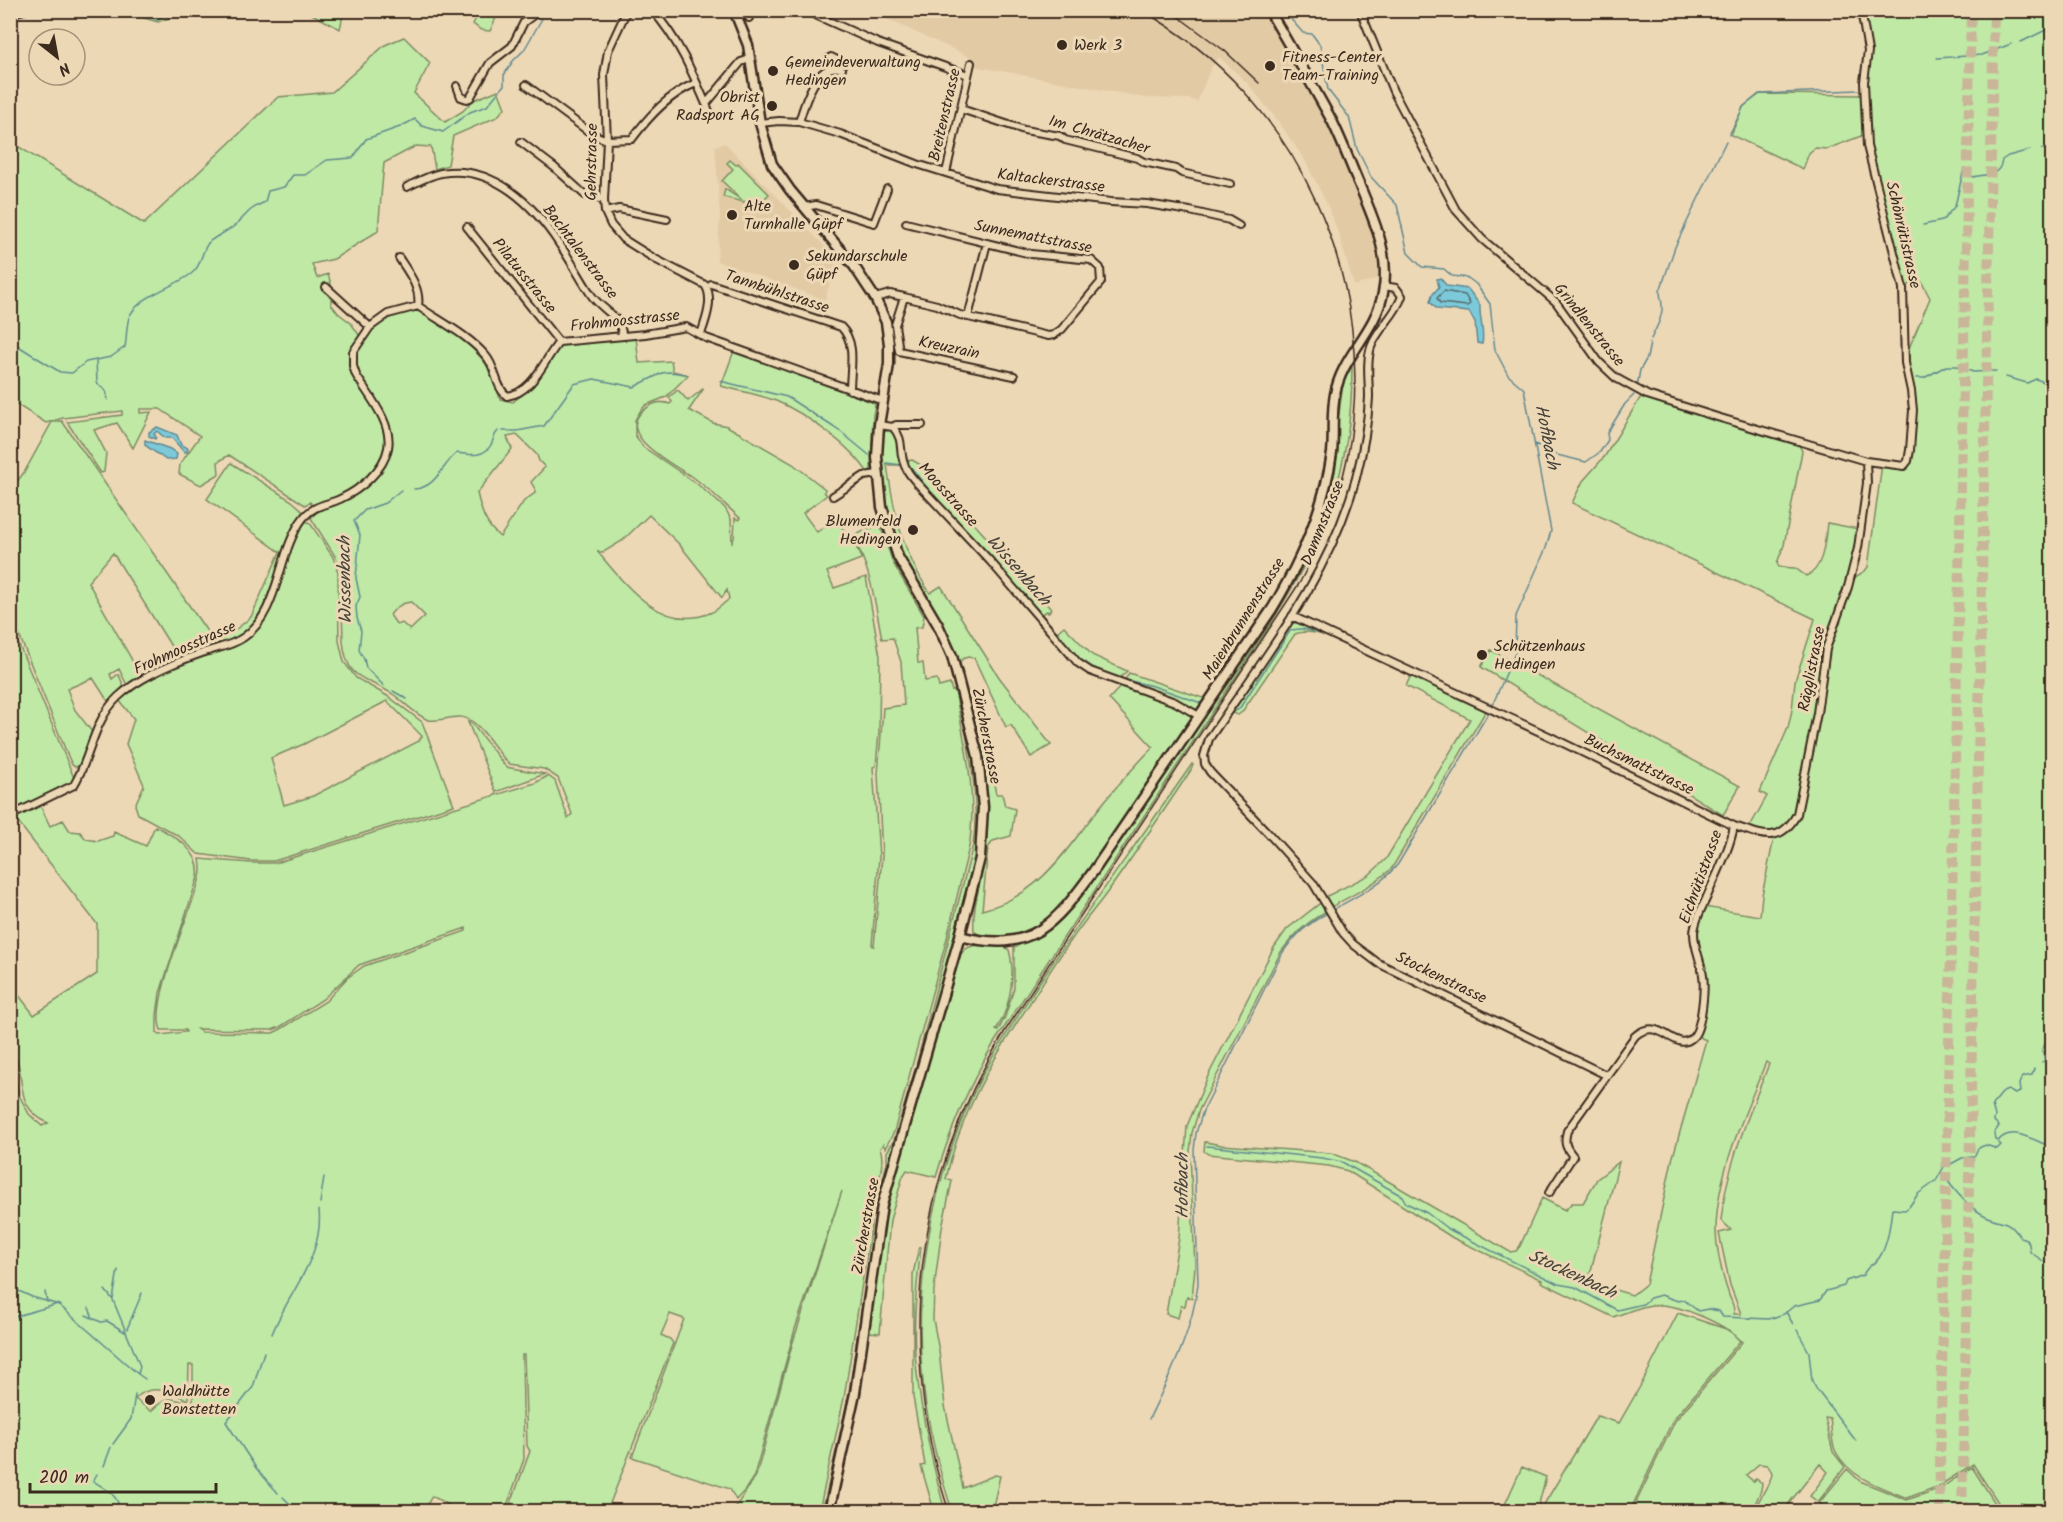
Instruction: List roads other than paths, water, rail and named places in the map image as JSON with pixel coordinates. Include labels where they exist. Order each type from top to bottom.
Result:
[{"type":"main road","name":"Zürcherstrasse","points":[[734,10],[744,33],[760,123],[772,164],[804,207],[854,266],[875,298],[886,322],[889,364],[879,425],[878,474],[885,518],[909,579],[938,626],[952,656],[978,756],[983,807],[980,858],[960,936],[882,1204],[855,1394],[829,1512]]},
{"type":"main road","name":"Maienbrunnenstrasse","points":[[960,936],[988,942],[1009,942],[1031,935],[1050,921],[1071,900],[1095,869],[1272,609],[1304,549],[1319,508],[1330,468],[1336,387],[1345,366],[1376,317],[1384,286],[1384,259],[1379,236],[1343,146],[1269,10]]},
{"type":"street","points":[[10,14],[24,10]]},
{"type":"street","points":[[458,86],[461,98],[470,98],[490,63],[512,46],[524,22],[540,10]]},
{"type":"street","name":"Gehrstrasse","points":[[627,10],[605,62],[607,140],[605,212],[611,225],[623,239],[655,260],[705,285],[708,290],[708,305],[701,334]]},
{"type":"street","points":[[652,10],[663,23],[709,107],[741,62],[750,59]]},
{"type":"street","points":[[750,18],[753,10]]},
{"type":"street","points":[[804,10],[878,43],[969,75]]},
{"type":"street","name":"Grindlenstrasse","points":[[1360,10],[1393,91],[1456,210],[1482,239],[1556,302],[1599,362],[1616,378],[1647,395],[1866,461],[1904,466]]},
{"type":"street","name":"Schönrütistrasse","points":[[1861,10],[1868,51],[1864,82],[1867,146],[1903,288],[1905,363],[1913,410],[1910,450],[1908,461],[1904,466]]},
{"type":"street","name":"Breitenstrasse","points":[[946,173],[971,63]]},
{"type":"street","points":[[800,122],[811,89],[836,68]]},
{"type":"street","points":[[526,85],[592,135],[607,140],[632,140],[645,122],[675,93],[696,83]]},
{"type":"street","name":"Im Chrätzacher","points":[[961,109],[1024,130],[1060,136],[1065,140],[1230,184]]},
{"type":"street","name":"Kaltackerstrasse","points":[[760,123],[800,122],[997,189],[1190,210],[1221,218],[1239,226]]},
{"type":"street","points":[[520,142],[554,167],[585,195],[604,200]]},
{"type":"street","name":"Bachtalenstrasse","points":[[407,187],[438,173],[480,174],[493,179],[527,205],[542,222],[559,243],[594,298],[616,318],[622,328],[622,335]]},
{"type":"street","points":[[804,207],[816,205],[873,222],[887,189]]},
{"type":"street","points":[[605,212],[620,209],[667,219]]},
{"type":"street","name":"Sunnemattstrasse","points":[[875,298],[890,294],[937,305],[968,317],[1042,336],[1054,335],[1062,329],[1097,288],[1102,277],[1100,268],[1091,260],[1031,254],[906,223]]},
{"type":"street","name":"Pilatusstrasse","points":[[467,227],[559,342]]},
{"type":"street","points":[[968,317],[987,243]]},
{"type":"street","points":[[399,258],[417,287],[418,306]]},
{"type":"street","name":"Tannbühlstrasse","points":[[711,284],[841,327],[851,342],[850,390]]},
{"type":"street","name":"Dammstrasse","points":[[1204,760],[1205,748],[1209,739],[1292,616],[1332,546],[1355,480],[1366,426],[1370,350],[1374,340],[1398,307],[1402,296],[1395,288],[1384,286]]},
{"type":"street","points":[[326,287],[370,327]]},
{"type":"street","name":"Kreuzrain","points":[[904,297],[895,325],[898,351],[1014,376]]},
{"type":"street","name":"Frohmoosstrasse","points":[[10,816],[74,785],[101,720],[114,701],[128,689],[182,661],[244,638],[255,627],[267,607],[294,534],[305,516],[318,506],[351,492],[381,467],[389,445],[388,431],[356,375],[353,366],[353,351],[370,327],[388,314],[418,306],[455,330],[485,354],[492,364],[502,392],[507,396],[519,393],[527,387],[559,342],[645,334],[686,327],[706,338],[883,400]]},
{"type":"street","points":[[879,425],[893,427],[922,425]]},
{"type":"street","name":"Moosstrasse","points":[[893,427],[902,444],[902,457],[906,468],[916,482],[990,561],[1078,663],[1090,671],[1174,702],[1199,716]]},
{"type":"street","name":"Rägglistrasse","points":[[1771,836],[1785,830],[1797,814],[1817,713],[1826,649],[1848,586],[1858,548],[1866,483],[1866,461]]},
{"type":"street","points":[[833,496],[864,476],[878,474]]},
{"type":"street","name":"Buchsmattstrasse","points":[[1292,616],[1450,689],[1734,826],[1763,836],[1771,836]]},
{"type":"street","name":"Stockenstrasse","points":[[1204,760],[1212,776],[1313,883],[1343,933],[1363,953],[1378,963],[1606,1075]]},
{"type":"street","name":"Eichrütistrasse","points":[[1606,1075],[1642,1030],[1651,1028],[1658,1030],[1681,1042],[1695,1035],[1699,1025],[1703,977],[1694,933],[1728,848],[1734,826]]},
{"type":"street","points":[[1549,1193],[1573,1156],[1566,1148],[1564,1140],[1567,1131],[1606,1075]]},
{"type":"water","points":[[1440,278],[1447,286],[1468,289],[1480,305],[1482,344],[1477,343],[1475,322],[1469,312],[1437,309],[1430,302],[1432,295],[1439,287],[1437,279]]},
{"type":"water","points":[[157,427],[177,435],[181,445],[188,448],[187,452],[184,452],[172,438],[165,438],[157,431],[154,434],[155,439],[149,436],[149,432]]},
{"type":"water","points":[[145,440],[170,449],[177,454],[176,459],[166,460],[145,445]]},
{"type":"waterway","points":[[137,10],[157,20],[168,11],[181,10]]},
{"type":"waterway","points":[[10,339],[60,372],[72,373],[86,362],[111,357],[125,347],[129,318],[136,308],[150,296],[195,271],[209,242],[265,202],[268,191],[284,187],[293,175],[305,175],[327,160],[353,158],[366,139],[415,119],[422,126],[443,132],[470,112],[487,106],[504,85],[504,75],[524,50],[547,10]]},
{"type":"waterway","name":"Hofibach","points":[[1283,10],[1303,33],[1312,34],[1320,45],[1328,90],[1349,117],[1357,149],[1371,177],[1397,205],[1408,253],[1422,267],[1444,269],[1452,276],[1468,278],[1476,284],[1490,304],[1495,350],[1508,375],[1524,389],[1551,531],[1546,548],[1516,616],[1515,653],[1492,706]]},
{"type":"waterway","points":[[2021,42],[2052,27]]},
{"type":"waterway","points":[[1937,58],[1982,55],[2011,44]]},
{"type":"waterway","points":[[1729,135],[1744,106],[1760,94],[1858,90]]},
{"type":"waterway","points":[[1651,339],[1659,322],[1662,304],[1660,291],[1675,247],[1726,141]]},
{"type":"waterway","points":[[2041,149],[2052,150]]},
{"type":"waterway","points":[[1923,225],[1942,221],[1955,206],[1964,168],[1973,177],[1991,174],[2008,156],[2030,150]]},
{"type":"waterway","points":[[1637,387],[1640,370],[1647,358],[1650,343]]},
{"type":"waterway","points":[[96,360],[97,383],[106,391],[108,400]]},
{"type":"waterway","points":[[1916,378],[1924,378],[1946,366],[1957,366],[1973,372],[1996,371]]},
{"type":"waterway","name":"Wissenbach","points":[[503,431],[544,426],[574,384],[594,379],[634,387],[662,373],[686,374]]},
{"type":"waterway","points":[[2006,377],[2027,383],[2036,379],[2052,385]]},
{"type":"waterway","name":"Wissenbach","points":[[720,381],[787,397],[841,432],[869,455]]},
{"type":"waterway","points":[[1535,444],[1557,455],[1586,462],[1600,452],[1608,440],[1607,433],[1625,404],[1634,395]]},
{"type":"waterway","name":"Wissenbach","points":[[414,489],[422,488],[434,480],[457,453],[477,454],[485,451],[498,431]]},
{"type":"waterway","name":"Wissenbach","points":[[886,463],[902,465]]},
{"type":"waterway","name":"Wissenbach","points":[[910,466],[932,494],[998,564],[1079,658],[1093,667],[1120,678]]},
{"type":"waterway","name":"Wissenbach","points":[[384,686],[366,668],[359,650],[361,631],[356,606],[360,597],[356,578],[360,535],[354,521],[365,510],[385,503],[401,490]]},
{"type":"waterway","name":"Wissenbach","points":[[1235,711],[1239,709],[1290,631],[1302,629],[1322,634]]},
{"type":"waterway","name":"Wissenbach","points":[[1126,680],[1153,686],[1201,703]]},
{"type":"waterway","name":"Wissenbach","points":[[393,691],[407,699]]},
{"type":"waterway","name":"Hofibach","points":[[1334,909],[1376,884],[1398,864],[1489,712]]},
{"type":"waterway","name":"Hofibach","points":[[1149,1419],[1179,1353],[1195,1302],[1198,1284],[1194,1150],[1196,1133],[1203,1111],[1283,952],[1303,930],[1327,913]]},
{"type":"waterway","points":[[2052,1008],[2050,1013],[2052,1017]]},
{"type":"waterway","points":[[2042,1062],[2045,1060],[2042,1049],[2052,1027]]},
{"type":"waterway","points":[[2045,1055],[2052,1053]]},
{"type":"waterway","name":"Stockenbach","points":[[1207,1146],[1342,1162],[1402,1196],[1406,1203],[1427,1213],[1448,1229],[1558,1284],[1575,1287],[1617,1310],[1643,1304],[1650,1298],[1661,1295],[1678,1301],[1684,1300],[1698,1311],[1708,1309],[1719,1311],[1723,1317],[1769,1319],[1784,1314],[1794,1306],[1820,1300],[1826,1291],[1844,1286],[1846,1281],[1863,1275],[1885,1247],[1892,1209],[1905,1210],[1909,1207],[1918,1194],[1936,1181],[1945,1165],[1962,1158],[1972,1157],[1978,1148],[1986,1145],[1997,1149],[2001,1145],[1995,1139],[1994,1133],[1999,1126],[1994,1121],[1992,1105],[2003,1092],[2008,1090],[2015,1094],[2020,1092],[2019,1084],[2022,1077],[2032,1075],[2034,1069]]},
{"type":"waterway","points":[[1998,1141],[2004,1136],[2016,1134],[2049,1146]]},
{"type":"waterway","points":[[1942,1173],[1967,1203],[1979,1213],[2008,1224],[2020,1237],[2026,1239],[2030,1252],[2052,1267]]},
{"type":"waterway","points":[[320,1203],[324,1177]]},
{"type":"waterway","points":[[272,1334],[311,1259],[319,1227],[319,1210]]},
{"type":"waterway","points":[[113,1299],[118,1270]]},
{"type":"waterway","points":[[10,1287],[32,1297],[59,1305],[138,1374]]},
{"type":"waterway","points":[[105,1290],[113,1300],[140,1366],[138,1374],[145,1379]]},
{"type":"waterway","points":[[45,1292],[47,1302]]},
{"type":"waterway","points":[[127,1329],[142,1293]]},
{"type":"waterway","points":[[13,1317],[55,1305]]},
{"type":"waterway","points":[[89,1308],[93,1318]]},
{"type":"waterway","points":[[1786,1312],[1793,1324]]},
{"type":"waterway","points":[[86,1315],[101,1322],[107,1321],[125,1332]]},
{"type":"waterway","points":[[1797,1330],[1809,1352],[1812,1381],[1856,1441]]},
{"type":"waterway","points":[[264,1352],[253,1387],[226,1422],[256,1468],[278,1493]]},
{"type":"waterway","points":[[113,1444],[131,1419],[135,1395]]},
{"type":"waterway","points":[[104,1466],[111,1447]]},
{"type":"waterway","points":[[97,1474],[93,1481],[114,1497],[120,1512]]},
{"type":"waterway","points":[[283,1497],[298,1512]]},
{"type":"tunnel","points":[[1939,1512],[1971,10]]},
{"type":"tunnel","points":[[1962,1512],[1994,10]]},
{"type":"railway","points":[[949,1512],[932,1450],[922,1388],[919,1326],[923,1265],[933,1204],[950,1145],[974,1087],[1005,1031],[1300,582],[1328,522],[1347,459],[1355,393],[1352,327],[1339,263],[1316,201],[1284,144],[1244,92],[1196,47],[1141,10]]},
{"type":"railway","points":[[1169,10],[1225,51],[1259,83]]},
{"type":"place","name":"Werk 3","points":[[1062,45]]},
{"type":"place","name":"Fitness-Center Team-Training","points":[[1270,66]]},
{"type":"place","name":"Gemeindeverwaltung Hedingen","points":[[773,71]]},
{"type":"place","name":"Obrist Radsport AG","points":[[772,106]]},
{"type":"place","name":"Alte Turnhalle Güpf","points":[[732,215]]},
{"type":"place","name":"Sekundarschule Güpf","points":[[794,265]]},
{"type":"place","name":"Blumenfeld Hedingen","points":[[913,530]]},
{"type":"place","name":"Schützenhaus Hedingen","points":[[1482,655]]},
{"type":"place","name":"Waldhütte Bonstetten","points":[[150,1400]]}]
